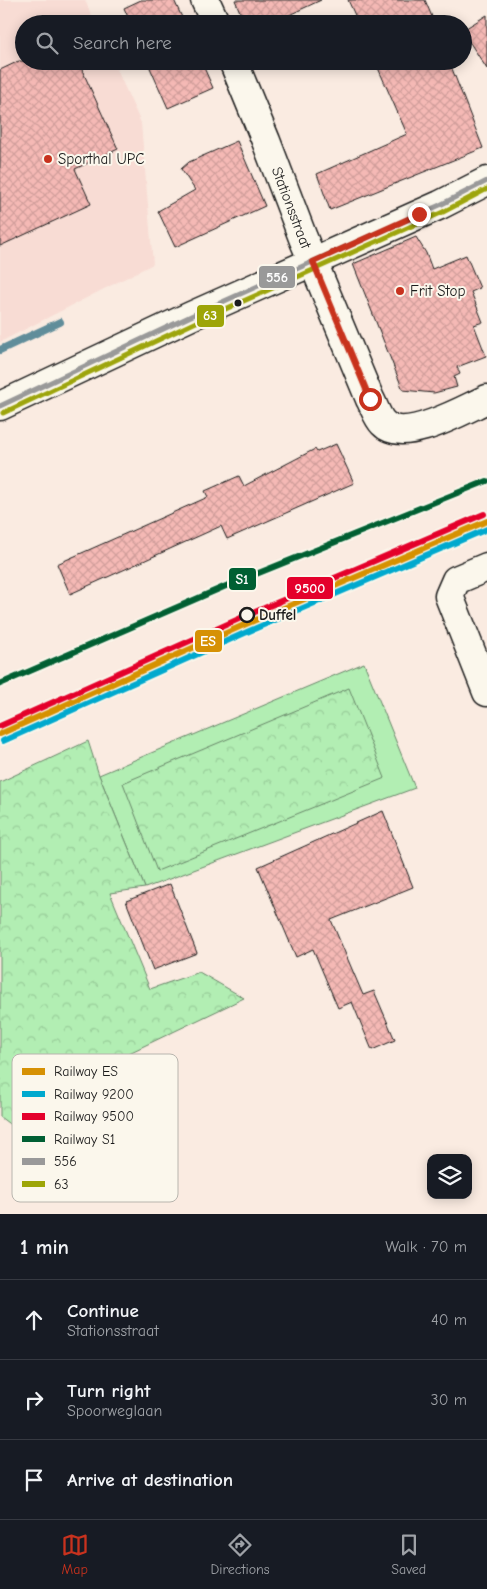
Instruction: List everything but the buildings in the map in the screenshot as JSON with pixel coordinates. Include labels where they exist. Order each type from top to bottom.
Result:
[{"type":"street","points":[[205,0],[212,15]]},
{"type":"street","name":"Stationsstraat","points":[[237,70],[313,262],[370,399],[382,423],[395,430],[419,429],[487,399]]},
{"type":"street","points":[[0,406],[182,320],[440,205],[487,182]]},
{"type":"street","points":[[487,567],[456,580],[449,596],[487,692]]},
{"type":"shaded area","points":[[0,0],[85,0],[91,15],[15,15],[15,70],[117,70],[141,123],[153,264],[0,342]]},
{"type":"green space","points":[[364,663],[415,788],[145,888],[99,775]]},
{"type":"green space","points":[[349,688],[385,778],[157,871],[123,783]]},
{"type":"green space","points":[[88,741],[99,775],[145,888],[110,893],[150,989],[199,972],[244,998],[127,1054],[12,1054],[12,1126],[0,1117],[0,782]]},
{"type":"waterway","points":[[0,350],[60,322]]},
{"type":"rail line","name":"S1","points":[[0,684],[226,586],[487,481]]},
{"type":"rail line","name":"9500","points":[[0,726],[241,618],[484,514]]},
{"type":"rail line","name":"ES","points":[[0,734],[244,625],[487,521]]},
{"type":"rail line","name":"9200","points":[[3,741],[247,632],[487,529]]},
{"type":"transit line","name":"556","points":[[0,406],[191,316],[440,205],[487,181]]},
{"type":"transit line","name":"63","points":[[3,413],[194,323],[443,212],[487,189]]},
{"type":"place","name":"Sporthal UPC","points":[[48,159]]},
{"type":"place","name":"Frit Stop","points":[[400,291]]},
{"type":"place","name":"Duffel","points":[[247,615]]},
{"type":"route","points":[[370,399],[313,262],[419,214]]}]
